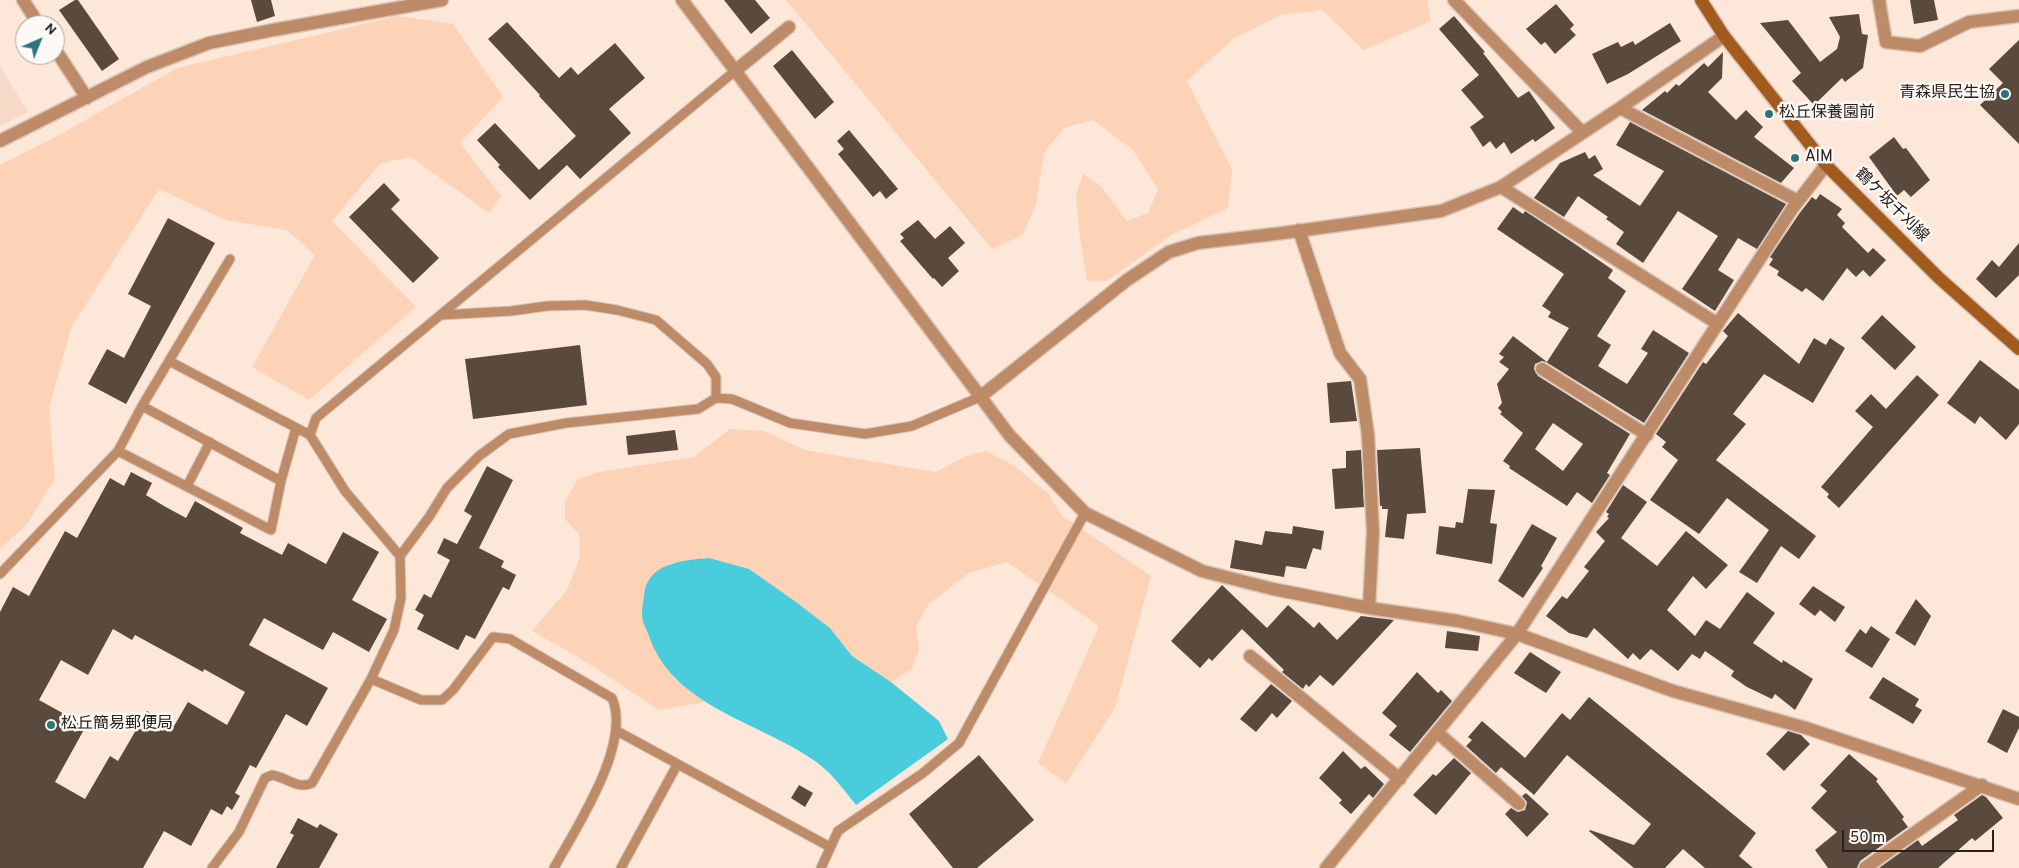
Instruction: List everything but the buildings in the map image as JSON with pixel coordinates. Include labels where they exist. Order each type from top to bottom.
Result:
[{"type":"main road","name":"鶴ケ坂千刈線","points":[[1701,0],[1724,36],[1826,165],[1939,278],[2019,349]]},
{"type":"street","points":[[23,0],[33,15]]},
{"type":"street","points":[[0,141],[147,68],[209,43],[442,0]]},
{"type":"street","points":[[682,0],[1010,436],[1085,513],[1202,571],[1273,589],[1369,608],[1458,621],[1517,634],[1673,691],[1806,728],[1982,785],[2019,799]]},
{"type":"street","points":[[1454,0],[1582,132]]},
{"type":"street","points":[[1879,0],[1886,42],[1920,46],[1969,22],[2019,16]]},
{"type":"street","points":[[735,72],[789,27]]},
{"type":"street","points":[[980,397],[1106,296],[1169,252],[1198,243],[1440,211],[1501,187],[1724,36]]},
{"type":"street","points":[[65,64],[87,98]]},
{"type":"street","points":[[1620,108],[1798,201]]},
{"type":"street","points":[[1326,868],[1517,634],[1798,201],[1826,165]]},
{"type":"street","points":[[1501,187],[1718,324]]},
{"type":"street","points":[[1299,230],[1340,353],[1360,379],[1368,435],[1373,532],[1369,608]]},
{"type":"street","points":[[1542,369],[1647,435]]},
{"type":"street","points":[[1250,656],[1400,779]]},
{"type":"street","points":[[1438,733],[1519,804]]},
{"type":"street","points":[[1865,868],[1982,785]]},
{"type":"lane","points":[[310,436],[316,418],[735,72]]},
{"type":"lane","points":[[0,574],[118,451],[168,361],[230,259]]},
{"type":"lane","points":[[441,315],[510,311],[547,306],[585,305],[617,310],[656,320],[707,364],[716,377],[716,398]]},
{"type":"lane","points":[[168,361],[310,436],[346,491],[400,556]]},
{"type":"lane","points":[[212,868],[239,832],[265,778],[272,775],[300,786],[312,783],[371,679],[394,630],[401,598],[400,556],[429,517],[447,488],[479,456],[508,434],[566,423],[698,409],[716,398],[732,399],[790,423],[865,434],[912,426],[980,397]]},
{"type":"lane","points":[[142,406],[282,481]]},
{"type":"lane","points":[[118,451],[272,530],[296,428]]},
{"type":"lane","points":[[187,486],[210,442]]},
{"type":"lane","points":[[821,868],[838,830],[923,773],[959,743],[1085,513]]},
{"type":"lane","points":[[371,679],[421,700],[442,700],[453,690],[493,637],[510,639],[612,698],[617,709],[617,731],[607,769],[554,868]]},
{"type":"lane","points":[[617,731],[830,847]]},
{"type":"lane","points":[[621,868],[677,765]]},
{"type":"shaded area","points":[[786,0],[1427,0],[1431,21],[1364,50],[1322,10],[1280,15],[1233,39],[1187,81],[1232,170],[1228,208],[1171,235],[1107,281],[1087,281],[1076,195],[1083,174],[1101,186],[1127,221],[1148,213],[1158,189],[1133,150],[1093,120],[1064,128],[1044,153],[1036,204],[1023,235],[992,249]]},
{"type":"shaded area","points":[[398,16],[453,24],[503,97],[460,143],[501,196],[489,213],[411,157],[381,163],[332,221],[416,307],[309,400],[252,367],[315,255],[287,230],[225,220],[159,189],[71,328],[49,408],[55,479],[27,524],[0,549],[0,165],[59,135],[177,68]]},
{"type":"shaded area","points":[[0,66],[28,112],[0,126]]},
{"type":"shaded area","points":[[730,429],[764,431],[805,450],[936,472],[966,456],[986,451],[1013,465],[1049,494],[1061,515],[1151,576],[1115,708],[1066,783],[1038,763],[1099,626],[1007,562],[969,573],[929,604],[916,626],[919,651],[911,670],[891,682],[852,656],[830,628],[796,602],[709,558],[669,563],[674,678],[705,702],[659,710],[583,660],[532,631],[567,590],[580,557],[579,534],[565,519],[565,501],[578,479],[599,472],[694,457]]},
{"type":"water","points":[[709,558],[749,569],[796,602],[830,628],[852,656],[891,682],[939,721],[948,739],[856,805],[832,776],[815,761],[793,747],[720,711],[698,696],[677,680],[661,660],[642,618],[642,607],[646,585],[651,576],[659,570],[678,562]]},
{"type":"place","name":"青森県民生協","points":[[2005,94]]},
{"type":"place","name":"松丘保養園前","points":[[1769,114]]},
{"type":"place","name":"AIM","points":[[1795,158]]},
{"type":"place","name":"松丘簡易郵便局","points":[[51,725]]}]
